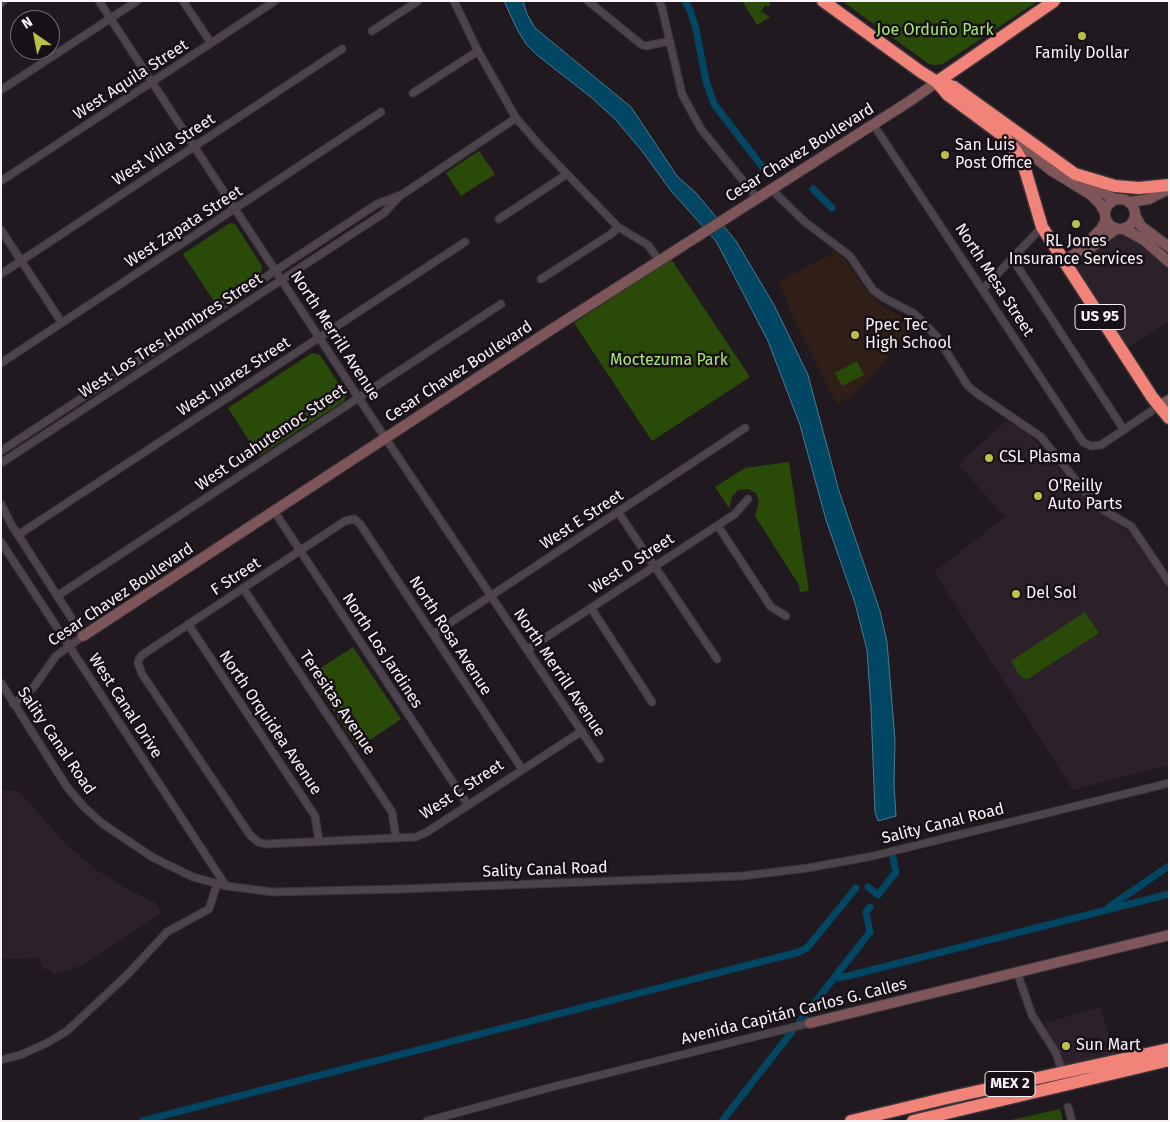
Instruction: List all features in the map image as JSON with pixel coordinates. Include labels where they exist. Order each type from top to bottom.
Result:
[{"type":"highway","name":"US 95","points":[[823,1],[920,72],[937,82],[954,87],[1076,174],[1115,186],[1139,188],[1169,187]]},
{"type":"highway","points":[[937,82],[1054,1]]},
{"type":"highway","name":"US 95","points":[[937,82],[948,95],[1002,135],[1011,144],[1023,163],[1042,227],[1063,261],[1164,403],[1169,418]]},
{"type":"highway","name":"MEX 2","points":[[913,1121],[1169,1049]]},
{"type":"highway","name":"MEX 2","points":[[851,1121],[1064,1078],[1169,1060]]},
{"type":"street","name":"North Merrill Avenue","points":[[99,1],[385,438],[600,759]]},
{"type":"street","points":[[1,90],[137,1]]},
{"type":"street","points":[[183,1],[211,43]]},
{"type":"street","name":"West Aquila Street","points":[[1,181],[275,1]]},
{"type":"street","points":[[372,31],[418,1]]},
{"type":"street","points":[[454,1],[478,51],[516,118],[542,148],[618,226],[648,245],[659,260]]},
{"type":"street","points":[[588,1],[642,46],[670,40]]},
{"type":"street","points":[[659,1],[680,87],[701,128],[757,198]]},
{"type":"street","name":"West Villa Street","points":[[1,274],[342,49]]},
{"type":"street","points":[[413,93],[478,51]]},
{"type":"street","name":"Cesar Chavez Boulevard","points":[[13,704],[29,692],[50,662],[83,636],[659,260],[937,82]]},
{"type":"street","name":"West Zapata Street","points":[[1,364],[381,112]]},
{"type":"street","name":"West Los Tres Hombres Street","points":[[1,463],[384,213],[403,194],[516,118]]},
{"type":"street","name":"North Mesa Street","points":[[873,124],[1079,436],[1086,444],[1095,446],[1100,445],[1124,430]]},
{"type":"street","name":"US 95","points":[[1002,135],[1025,149],[1060,176],[1091,195],[1100,204],[1105,217]]},
{"type":"street","points":[[498,220],[567,174]]},
{"type":"street","name":"US 95","points":[[1076,174],[1096,190],[1116,199]]},
{"type":"street","points":[[1084,248],[1088,241],[1101,229],[1107,206],[1116,199],[1130,202],[1149,199],[1169,187]]},
{"type":"street","points":[[771,189],[805,222],[850,256],[874,290],[884,298],[913,313],[921,320],[937,337],[968,386],[1041,436],[1091,499],[1105,511],[1131,526],[1169,582]]},
{"type":"street","name":"West Los Tres Hombres Street","points":[[1,451],[377,204],[403,194]]},
{"type":"street","points":[[1130,202],[1142,226],[1169,248]]},
{"type":"street","points":[[1063,261],[1084,248],[1092,247],[1120,229],[1132,224],[1136,216]]},
{"type":"street","points":[[1105,217],[1110,226],[1144,240],[1169,262]]},
{"type":"street","points":[[541,280],[611,234],[618,226]]},
{"type":"street","points":[[983,289],[1042,227]]},
{"type":"street","points":[[1,230],[62,324]]},
{"type":"street","name":"West Juarez Street","points":[[18,535],[465,242]]},
{"type":"street","points":[[1012,258],[1124,430],[1164,403]]},
{"type":"street","name":"West Cuahutemoc Street","points":[[57,596],[501,304]]},
{"type":"street","name":"West E Street","points":[[433,634],[745,428]]},
{"type":"street","name":"West D Street","points":[[528,649],[718,526],[735,514],[748,499]]},
{"type":"street","name":"West Canal Drive","points":[[1,504],[18,535],[83,636]]},
{"type":"street","name":"North Los Jardines","points":[[274,511],[468,805]]},
{"type":"street","points":[[618,512],[717,659]]},
{"type":"street","name":"F Street","points":[[138,663],[142,655],[188,624],[345,521],[354,519]]},
{"type":"street","name":"North Rosa Avenue","points":[[354,519],[360,524],[522,769]]},
{"type":"street","points":[[718,526],[771,607],[786,616]]},
{"type":"street","name":"West Canal Drive","points":[[1,542],[226,886]]},
{"type":"street","name":"Teresitas Avenue","points":[[243,588],[392,812],[396,838]]},
{"type":"street","points":[[591,608],[652,702]]},
{"type":"street","name":"North Orquidea Avenue","points":[[188,624],[315,816],[319,840]]},
{"type":"street","name":"West Canal Drive","points":[[138,663],[142,674],[250,835],[258,842]]},
{"type":"street","name":"Sality Canal Road","points":[[1,683],[67,787],[84,807],[103,824],[152,857],[177,870],[218,884],[246,889],[283,892],[403,889],[742,876],[808,868],[872,856],[1169,784]]},
{"type":"street","name":"West C Street","points":[[258,842],[266,844],[319,840],[416,837],[428,832],[582,731]]},
{"type":"street","points":[[1,1060],[20,1055],[47,1043],[67,1031],[127,975],[167,932],[209,909],[218,884]]},
{"type":"street","name":"Avenida Capitán Carlos G. Calles","points":[[427,1121],[552,1087],[1169,935]]},
{"type":"street","points":[[1017,972],[1032,1016],[1056,1053],[1064,1078]]},
{"type":"street","points":[[1068,1106],[1072,1121]]},
{"type":"shaded area","points":[[1119,232],[1130,235],[1169,269],[1169,321],[1127,348],[1072,264]]},
{"type":"shaded area","name":"Ppec Tec High School","points":[[836,251],[846,261],[867,291],[883,306],[920,326],[897,344],[880,367],[851,397],[837,404],[795,321],[779,282]]},
{"type":"shaded area","points":[[1006,421],[1026,431],[1090,503],[1139,540],[1169,584],[1169,765],[1073,790],[934,572],[1005,517],[958,464]]},
{"type":"shaded area","points":[[18,790],[67,845],[97,870],[125,888],[156,903],[162,913],[83,965],[54,975],[48,968],[44,971],[39,958],[1,959],[1,791]]},
{"type":"shaded area","points":[[1100,1007],[1118,1061],[1065,1072],[1045,1023]]},
{"type":"green space","points":[[742,1],[767,1],[771,4],[768,7],[766,5],[761,11],[770,17],[757,25]]},
{"type":"green space","name":"Joe Orduño Park","points":[[842,1],[1038,1],[943,64],[935,65],[929,64]]},
{"type":"green space","points":[[479,151],[495,174],[461,196],[446,173]]},
{"type":"green space","points":[[230,223],[235,224],[262,266],[261,273],[215,303],[183,254]]},
{"type":"green space","name":"Moctezuma Park","points":[[671,259],[750,377],[652,441],[574,323]]},
{"type":"green space","points":[[312,353],[320,355],[346,395],[344,401],[259,456],[228,408]]},
{"type":"green space","points":[[857,361],[864,375],[842,386],[835,373]]},
{"type":"green space","points":[[789,462],[809,591],[800,592],[799,585],[755,516],[759,501],[756,493],[748,489],[738,490],[732,497],[729,508],[715,487],[745,468]]},
{"type":"green space","points":[[1085,612],[1099,633],[1028,679],[1020,676],[1011,661]]},
{"type":"green space","points":[[353,647],[401,719],[358,748],[310,675]]},
{"type":"green space","points":[[1060,1109],[1063,1121],[1007,1121]]},
{"type":"water","points":[[504,1],[523,1],[527,14],[535,28],[631,107],[677,176],[696,193],[736,241],[774,305],[808,375],[839,491],[880,611],[887,642],[895,740],[894,784],[896,816],[878,821],[875,812],[867,650],[855,603],[826,520],[800,425],[768,341],[716,241],[672,192],[616,120],[526,44]]},
{"type":"waterway","points":[[685,1],[696,29],[706,81],[714,104],[764,169]]},
{"type":"waterway","points":[[813,189],[832,208]]},
{"type":"waterway","points":[[868,887],[878,895],[896,872],[893,858]]},
{"type":"waterway","points":[[1109,907],[1169,866]]},
{"type":"waterway","points":[[142,1121],[799,952],[807,948],[856,888]]},
{"type":"waterway","points":[[835,978],[1169,894]]},
{"type":"waterway","points":[[722,1121],[870,932],[866,912],[870,907]]},
{"type":"place","name":"Family Dollar","points":[[1082,36]]},
{"type":"place","name":"San Luis Post Office","points":[[945,155]]},
{"type":"place","name":"RL Jones Insurance Services","points":[[1076,224]]},
{"type":"place","name":"Ppec Tec High School","points":[[855,335]]},
{"type":"place","name":"CSL Plasma","points":[[989,458]]},
{"type":"place","name":"O'Reilly Auto Parts","points":[[1038,496]]},
{"type":"place","name":"Del Sol","points":[[1016,594]]},
{"type":"place","name":"Sun Mart","points":[[1066,1046]]}]
